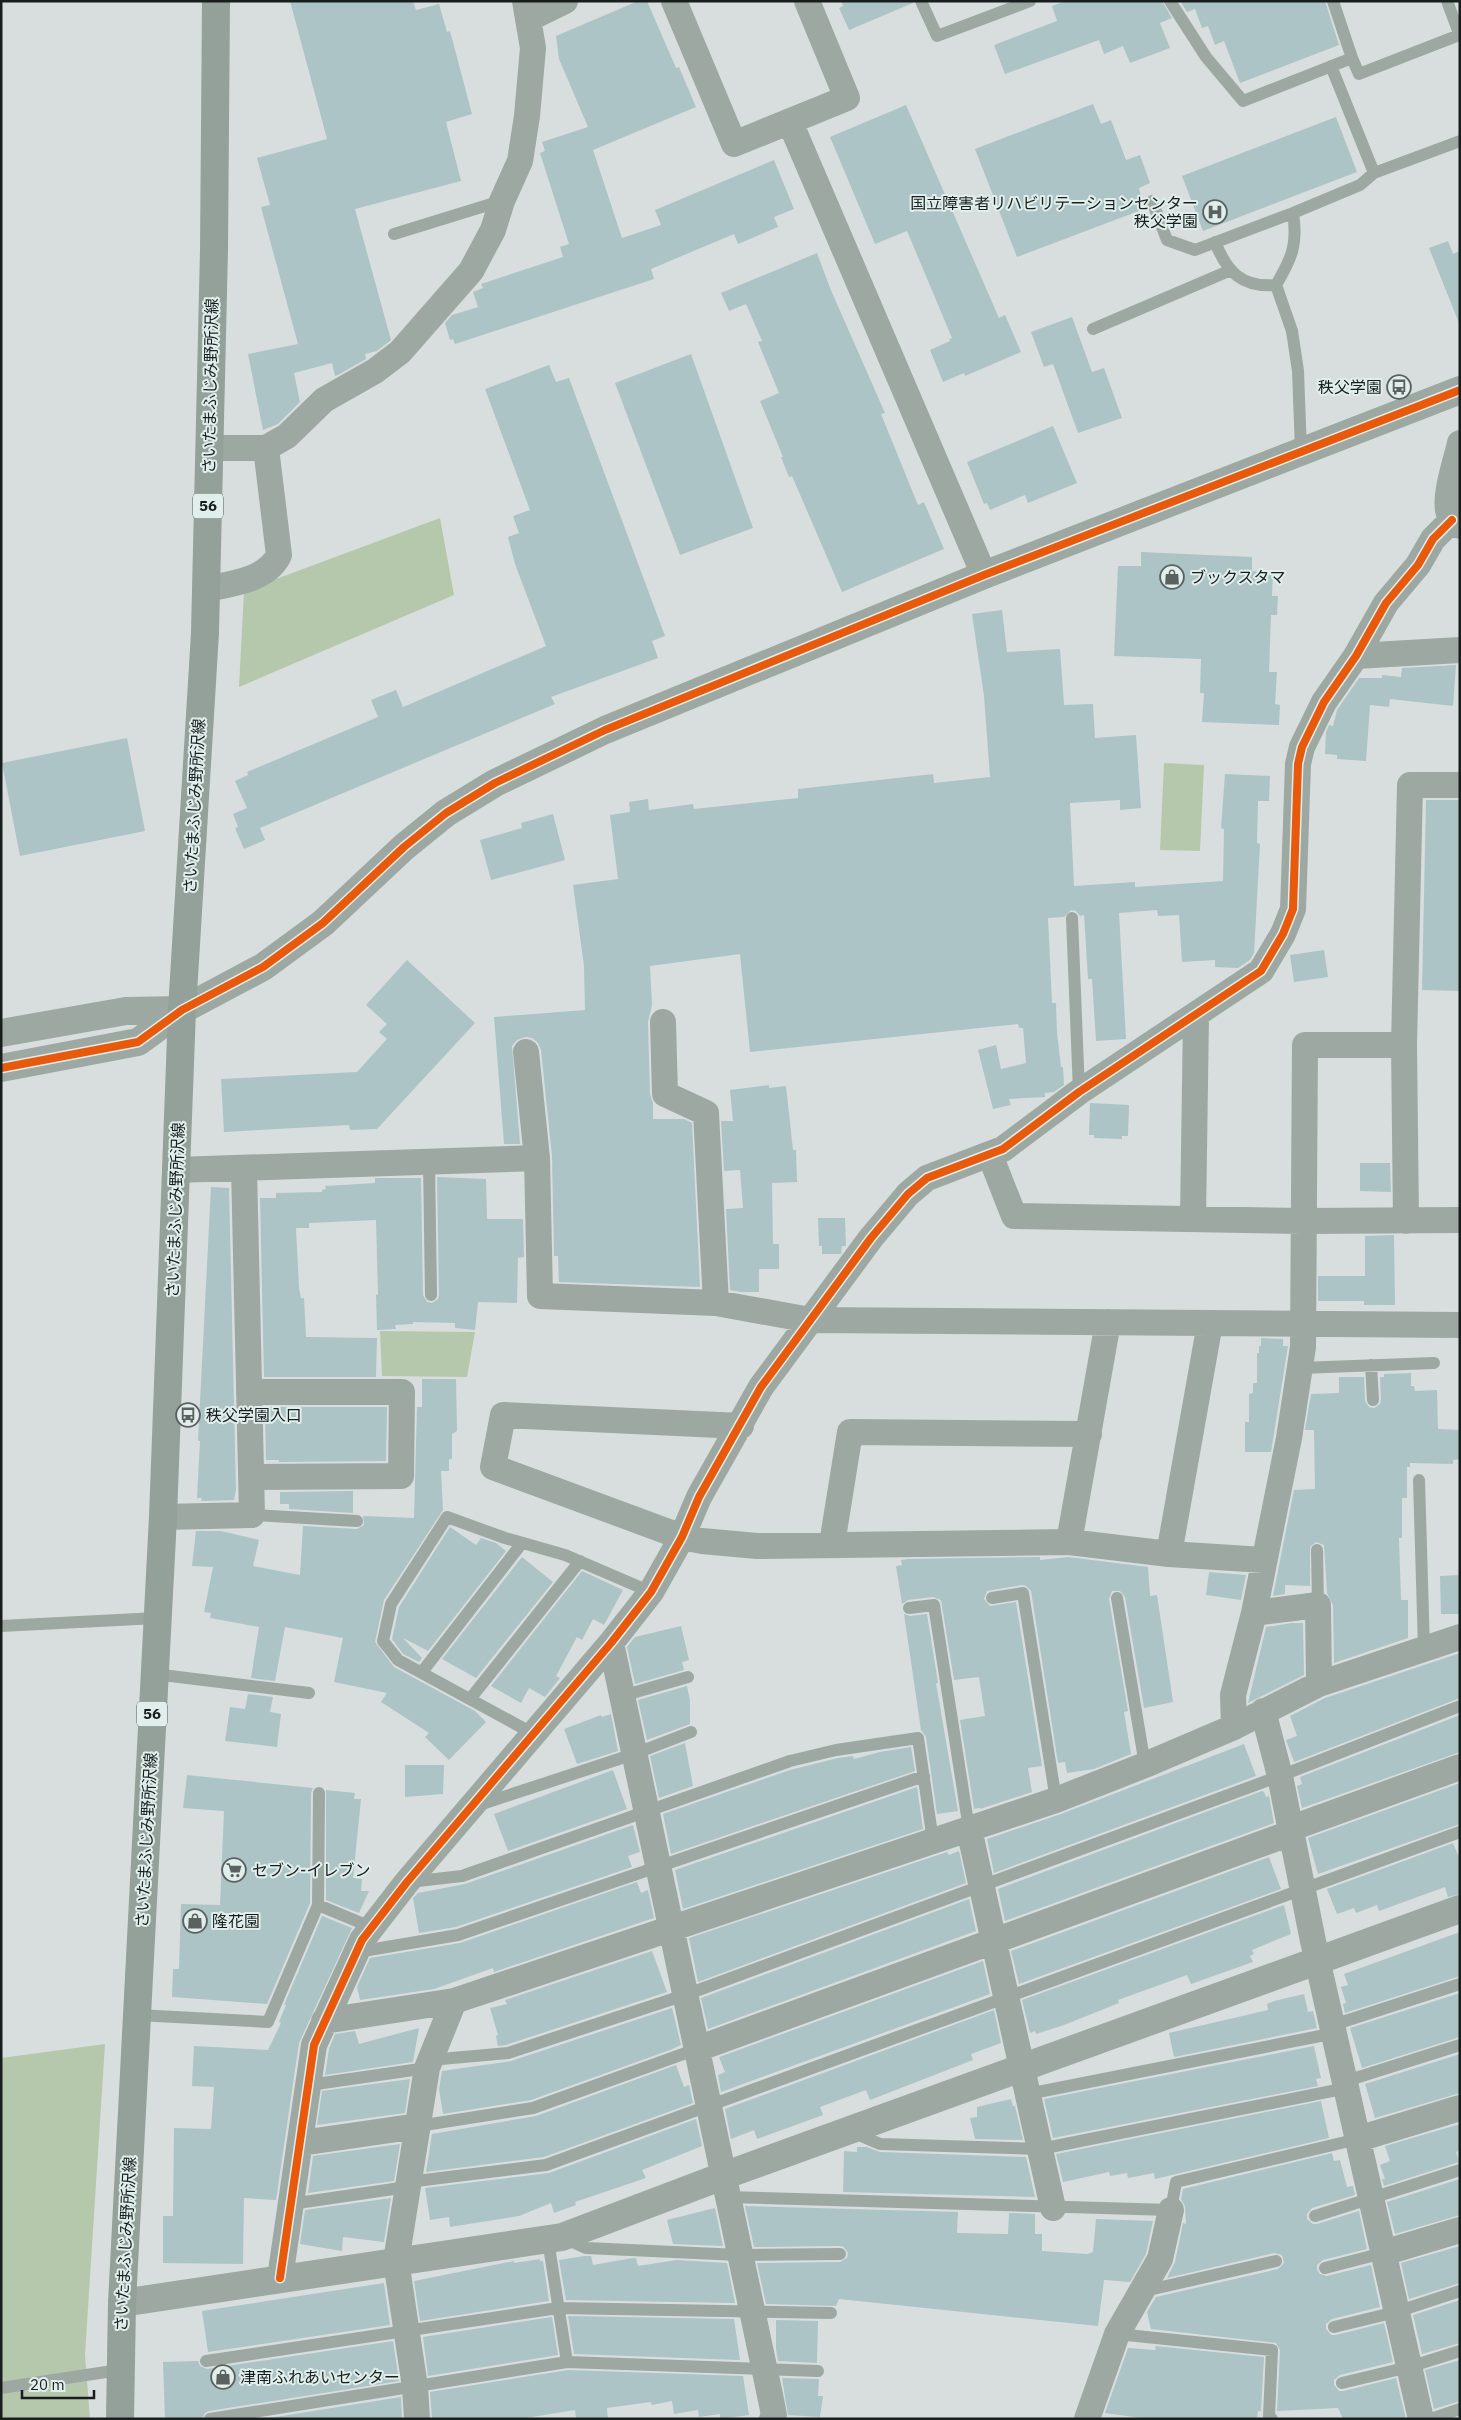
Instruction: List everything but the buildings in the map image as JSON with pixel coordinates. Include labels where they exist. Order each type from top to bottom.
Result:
[{"type":"main road","name":"さいたまふじみ野所沢線","points":[[120,2419],[119,2370],[122,2302],[163,1517],[182,1010],[206,589],[216,1]]},
{"type":"street","points":[[209,448],[266,448],[287,436],[324,400],[375,371],[400,352],[471,271],[494,230],[502,201],[520,161],[527,116],[533,48],[527,10],[565,1]]},
{"type":"street","points":[[674,1],[734,144],[847,98],[807,1]]},
{"type":"street","points":[[790,122],[984,575]]},
{"type":"street","points":[[1,1068],[138,1042],[182,1010],[263,966],[323,923],[404,846],[446,812],[495,783],[605,730],[984,575],[1460,390]]},
{"type":"street","points":[[280,2278],[314,2045],[356,1952],[371,1927],[407,1882],[532,1733],[611,1643],[651,1592],[682,1536],[699,1497],[741,1426],[761,1387],[871,1238],[908,1194],[927,1178],[1003,1149],[1079,1092],[1261,971],[1283,934],[1293,908],[1298,764],[1302,747],[1324,702],[1356,656],[1386,603],[1418,565],[1433,539],[1456,523],[1448,512],[1448,501],[1460,442]]},
{"type":"street","points":[[206,589],[237,583],[263,572],[275,564],[279,555],[266,448]]},
{"type":"street","points":[[1356,656],[1460,650]]},
{"type":"street","points":[[1406,1220],[1404,1046],[1410,785],[1460,785]]},
{"type":"street","points":[[1,1033],[126,1011],[182,1010]]},
{"type":"street","points":[[1193,1219],[1196,1016]]},
{"type":"street","points":[[663,1022],[665,1094],[706,1113],[716,1303]]},
{"type":"street","points":[[1234,1727],[1233,1695],[1254,1613],[1289,1438],[1304,1347],[1306,1045],[1404,1046]]},
{"type":"street","points":[[526,1052],[536,1158],[540,1296],[716,1303],[810,1320],[1108,1322],[1303,1326],[1460,1325]]},
{"type":"street","points":[[990,1155],[1014,1216],[1304,1221],[1460,1220]]},
{"type":"street","points":[[176,1170],[536,1158]]},
{"type":"street","points":[[163,1517],[252,1515],[244,1168]]},
{"type":"street","points":[[1069,1542],[1108,1322]]},
{"type":"street","points":[[1170,1554],[1210,1324]]},
{"type":"street","points":[[249,1392],[402,1392],[401,1476],[251,1477]]},
{"type":"street","points":[[741,1426],[503,1415],[493,1467],[682,1536],[702,1541],[757,1546],[1069,1542],[1170,1554],[1264,1560]]},
{"type":"street","points":[[832,1544],[850,1432],[1089,1434]]},
{"type":"street","points":[[1254,1613],[1318,1606],[1319,1684]]},
{"type":"street","points":[[324,2021],[454,2001],[1056,1800],[1234,1727],[1319,1684],[1460,1637]]},
{"type":"street","points":[[611,1643],[774,2415],[772,2419]]},
{"type":"street","points":[[1263,1711],[1280,1776],[1318,1961],[1421,2419]]},
{"type":"street","points":[[697,2049],[994,1942],[1460,1767]]},
{"type":"street","points":[[969,1829],[1053,2208]]},
{"type":"street","points":[[122,2302],[555,2239],[725,2186],[849,2131],[1025,2081],[1318,1961],[1460,1909]]},
{"type":"street","points":[[417,2419],[415,2387],[396,2261],[429,2064],[454,2001]]},
{"type":"street","points":[[1358,2139],[1460,2108]]},
{"type":"street","points":[[301,2143],[418,2126]]},
{"type":"street","points":[[1087,2419],[1117,2334],[1160,2259],[1171,2210]]},
{"type":"street","points":[[1383,2253],[1460,2230]]},
{"type":"lane","points":[[921,1],[937,36],[1030,1]]},
{"type":"lane","points":[[1170,1],[1206,56],[1243,101],[1352,58]]},
{"type":"lane","points":[[1332,1],[1359,74],[1460,35],[1447,1]]},
{"type":"lane","points":[[1331,66],[1374,173]]},
{"type":"lane","points":[[1152,201],[1167,240],[1195,250],[1293,213],[1360,184],[1374,173],[1460,142]]},
{"type":"lane","points":[[394,234],[502,201]]},
{"type":"lane","points":[[1215,242],[1221,258],[1242,279],[1258,287],[1276,284],[1289,263],[1297,234],[1293,213]]},
{"type":"lane","points":[[1093,329],[1231,270]]},
{"type":"lane","points":[[1276,284],[1292,331],[1298,371],[1301,451]]},
{"type":"lane","points":[[1072,918],[1079,1092]]},
{"type":"lane","points":[[429,1162],[431,1295]]},
{"type":"lane","points":[[1300,1368],[1434,1363]]},
{"type":"lane","points":[[1371,1366],[1373,1400]]},
{"type":"lane","points":[[1419,1480],[1424,1649]]},
{"type":"lane","points":[[252,1515],[357,1521]]},
{"type":"lane","points":[[532,1733],[398,1660],[382,1641],[392,1604],[447,1517],[522,1543],[564,1555],[651,1592]]},
{"type":"lane","points":[[422,1672],[522,1543]]},
{"type":"lane","points":[[1317,1550],[1318,1606]]},
{"type":"lane","points":[[470,1699],[580,1562]]},
{"type":"lane","points":[[992,1598],[1023,1593],[1056,1800]]},
{"type":"lane","points":[[1117,1598],[1145,1765]]},
{"type":"lane","points":[[909,1608],[934,1605],[969,1829]]},
{"type":"lane","points":[[1,1626],[157,1618]]},
{"type":"lane","points":[[154,1674],[309,1692]]},
{"type":"lane","points":[[622,1696],[688,1676]]},
{"type":"lane","points":[[309,2085],[429,2064],[508,2053],[685,1995],[1280,1776],[1460,1706]]},
{"type":"lane","points":[[473,1804],[485,1803],[634,1754],[690,1732]]},
{"type":"lane","points":[[407,1882],[462,1876],[790,1761],[836,1750],[918,1738],[933,1841]]},
{"type":"lane","points":[[356,1952],[458,1935],[924,1776]]},
{"type":"lane","points":[[137,2015],[268,2022],[318,1905],[319,1793]]},
{"type":"lane","points":[[291,2204],[546,2165],[1460,1832]]},
{"type":"lane","points":[[318,1905],[371,1927]]},
{"type":"lane","points":[[1025,2081],[1334,2029],[1460,1984]]},
{"type":"lane","points":[[849,2131],[880,2144],[1040,2149],[1346,2085],[1460,2045]]},
{"type":"lane","points":[[418,2126],[534,2108],[697,2049]]},
{"type":"lane","points":[[725,2186],[1053,2208],[1171,2210],[1176,2182],[1358,2139]]},
{"type":"lane","points":[[1315,2216],[1460,2170]]},
{"type":"lane","points":[[567,2362],[558,2308],[555,2239],[586,2248],[739,2255],[840,2254]]},
{"type":"lane","points":[[1325,2268],[1383,2253]]},
{"type":"lane","points":[[1141,2291],[1276,2261]]},
{"type":"lane","points":[[1334,2327],[1396,2312],[1460,2292]]},
{"type":"lane","points":[[206,2361],[558,2308],[831,2313]]},
{"type":"lane","points":[[1117,2334],[1272,2350],[1269,2416],[1272,2419]]},
{"type":"lane","points":[[1342,2383],[1409,2367],[1460,2351]]},
{"type":"lane","points":[[210,2419],[567,2362],[818,2371]]},
{"type":"lane","points":[[1,2388],[119,2370]]},
{"type":"lane","points":[[1431,2419],[1460,2409]]},
{"type":"green space","points":[[440,518],[454,595],[239,687],[244,591]]},
{"type":"green space","points":[[1164,763],[1204,765],[1200,851],[1160,850]]},
{"type":"green space","points":[[380,1331],[475,1332],[467,1377],[382,1376]]},
{"type":"green space","points":[[105,2044],[85,2355],[90,2419],[1,2419],[1,2058]]},
{"type":"cycle path","points":[[1,1068],[138,1042],[182,1010],[263,967],[323,923],[404,847],[446,813],[495,783],[605,730],[984,575],[1460,390]]},
{"type":"cycle path","points":[[280,2278],[314,2045],[362,1940],[407,1882],[611,1643],[651,1592],[682,1537],[699,1497],[761,1387],[871,1238],[908,1194],[927,1178],[1003,1149],[1079,1092],[1261,971],[1283,934],[1293,909],[1298,764],[1302,747],[1324,702],[1356,656],[1386,603],[1418,565],[1433,539],[1452,520]]},
{"type":"place","name":"国立障害者リハビリテーションセンター 秩父学園","points":[[1215,212]]},
{"type":"place","name":"秩父学園","points":[[1399,387]]},
{"type":"place","name":"ブックスタマ","points":[[1172,577]]},
{"type":"place","name":"秩父学園入口","points":[[188,1415]]},
{"type":"place","name":"セブン-イレブン","points":[[234,1870]]},
{"type":"place","name":"隆花園","points":[[195,1921]]},
{"type":"place","name":"津南ふれあいセンター","points":[[223,2377]]}]
